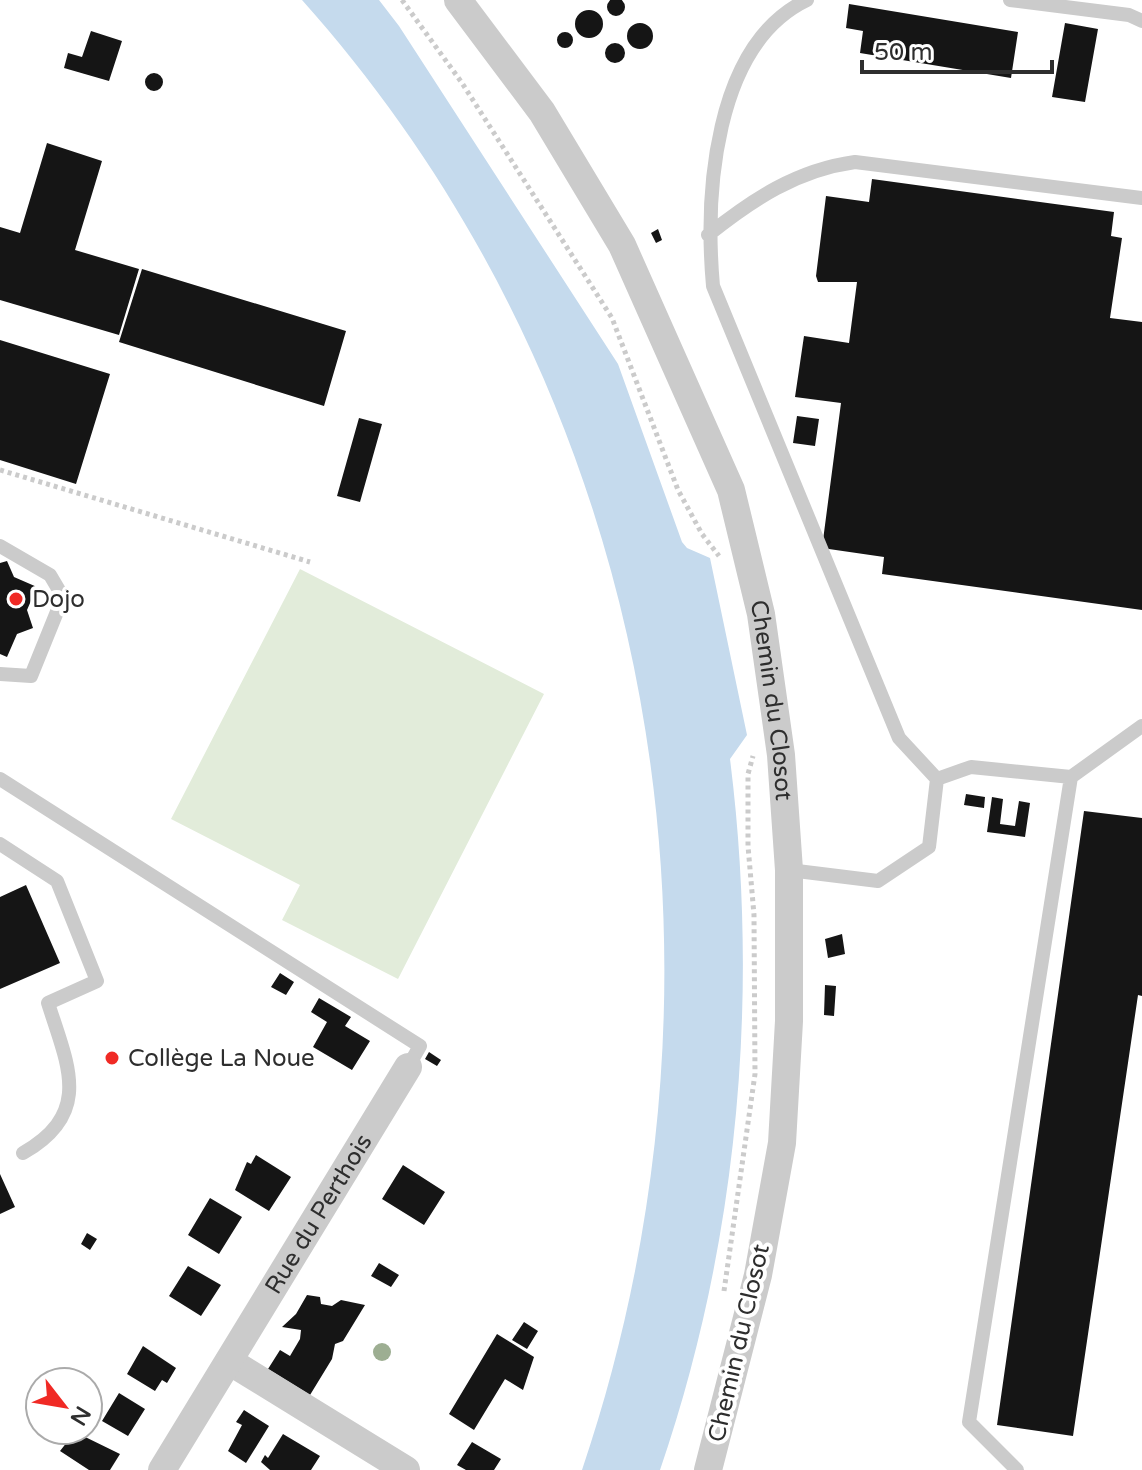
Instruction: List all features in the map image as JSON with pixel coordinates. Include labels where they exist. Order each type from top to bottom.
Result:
[{"type":"street","name":"Chemin du Closot","points":[[458,0],[542,112],[622,245],[731,490],[761,614],[781,755],[789,870],[789,1021],[782,1143],[758,1275],[708,1470]]},
{"type":"street","name":"Rue du Perthois","points":[[162,1470],[408,1067]]},
{"type":"street","points":[[229,1361],[406,1470]]},
{"type":"lane","points":[[789,870],[878,881],[929,847],[937,779],[899,738],[713,286],[708,235],[721,121],[757,40],[793,7],[807,0]]},
{"type":"lane","points":[[1010,0],[1129,15],[1142,21]]},
{"type":"lane","points":[[708,235],[746,204],[779,186],[814,170],[855,162],[1142,198]]},
{"type":"lane","points":[[0,546],[50,575],[63,597],[31,676],[0,674]]},
{"type":"lane","points":[[937,779],[971,767],[1071,777],[1142,726]]},
{"type":"lane","points":[[1017,1470],[969,1422],[1071,777]]},
{"type":"lane","points":[[0,779],[420,1046],[408,1067]]},
{"type":"lane","points":[[0,844],[57,881],[97,981],[48,1003],[71,1078],[69,1103],[62,1121],[42,1142],[23,1153]]},
{"type":"path","points":[[402,0],[462,83],[612,318],[678,490],[702,534],[723,561]]},
{"type":"path","points":[[0,470],[310,562]]},
{"type":"path","points":[[723,1302],[755,1074],[754,915],[748,846],[748,774],[755,750]]},
{"type":"green space","points":[[300,569],[544,694],[398,979],[282,920],[300,885],[171,819]]},
{"type":"water","points":[[302,0],[379,0],[399,26],[618,364],[682,542],[687,548],[710,558],[747,735],[730,759],[739,849],[743,939],[742,1029],[736,1119],[708,1297],[687,1384],[660,1470],[582,1470],[633,1279],[660,1085],[662,889],[640,696],[592,508],[520,327],[424,157]]},
{"type":"building","points":[[616,-2],[625,7],[616,16],[607,7]]},
{"type":"building","points":[[849,4],[1018,32],[1011,78],[860,53],[863,31],[846,28]]},
{"type":"building","points":[[589,10],[599,14],[603,24],[599,34],[589,38],[579,34],[575,24],[579,14]]},
{"type":"building","points":[[640,23],[649,27],[653,36],[649,45],[640,49],[631,45],[627,36],[631,27]]},
{"type":"building","points":[[1065,23],[1098,29],[1085,102],[1052,97]]},
{"type":"building","points":[[91,31],[122,41],[109,81],[64,68],[68,53],[82,57]]},
{"type":"building","points":[[565,32],[573,40],[565,48],[557,40]]},
{"type":"building","points":[[615,43],[622,46],[625,53],[622,60],[615,63],[608,60],[605,53],[608,46]]},
{"type":"building","points":[[154,73],[163,82],[154,91],[145,82]]},
{"type":"building","points":[[47,143],[102,161],[75,250],[139,269],[119,335],[0,300],[0,227],[20,233]]},
{"type":"building","points":[[872,179],[1114,212],[1111,236],[1122,238],[1110,318],[1142,322],[1142,610],[882,574],[884,557],[822,548],[841,403],[795,397],[804,336],[849,343],[857,282],[818,282],[816,276],[826,196],[869,202]]},
{"type":"building","points":[[658,229],[662,240],[656,243],[651,233]]},
{"type":"building","points":[[142,269],[346,331],[324,406],[119,342]]},
{"type":"building","points":[[0,340],[110,374],[76,484],[0,460]]},
{"type":"building","points":[[797,416],[819,419],[815,446],[793,443]]},
{"type":"building","points":[[359,418],[382,424],[360,502],[337,496]]},
{"type":"building","name":"Dojo","points":[[7,561],[14,577],[37,587],[27,610],[33,628],[17,634],[7,657],[0,654],[0,563]]},
{"type":"building","points":[[966,794],[985,797],[984,808],[964,805]]},
{"type":"building","points":[[992,797],[1003,799],[1000,824],[1015,826],[1019,801],[1030,803],[1025,837],[987,832]]},
{"type":"building","points":[[1084,811],[1142,818],[1142,996],[1138,995],[1073,1436],[997,1425]]},
{"type":"building","points":[[26,885],[60,963],[0,989],[0,897]]},
{"type":"building","points":[[842,934],[845,954],[828,958],[825,939]]},
{"type":"building","points":[[280,973],[294,982],[286,995],[271,987]]},
{"type":"building","points":[[825,985],[836,986],[834,1016],[824,1015]]},
{"type":"building","points":[[319,998],[351,1017],[345,1026],[370,1041],[352,1070],[313,1047],[327,1022],[311,1012]]},
{"type":"building","points":[[429,1052],[441,1060],[437,1066],[425,1059]]},
{"type":"building","points":[[256,1155],[291,1177],[269,1211],[235,1190],[247,1162],[251,1164]]},
{"type":"building","points":[[403,1165],[445,1192],[424,1225],[382,1199]]},
{"type":"building","points":[[0,1174],[15,1207],[0,1214]]},
{"type":"building","points":[[210,1198],[242,1217],[219,1254],[188,1235]]},
{"type":"building","points":[[87,1233],[97,1239],[90,1250],[81,1244]]},
{"type":"building","points":[[379,1263],[399,1275],[391,1287],[371,1276]]},
{"type":"building","points":[[188,1266],[221,1285],[201,1316],[169,1296]]},
{"type":"building","points":[[307,1295],[320,1297],[321,1304],[332,1306],[341,1300],[365,1305],[343,1341],[335,1344],[332,1359],[310,1395],[268,1369],[280,1350],[290,1356],[300,1339],[301,1330],[282,1327],[296,1314]]},
{"type":"building","points":[[524,1322],[538,1331],[527,1349],[512,1340]]},
{"type":"building","points":[[497,1334],[534,1357],[523,1390],[505,1379],[474,1430],[449,1414]]},
{"type":"building","points":[[143,1346],[176,1368],[167,1383],[162,1380],[155,1391],[127,1374]]},
{"type":"building","points":[[119,1393],[145,1409],[128,1436],[104,1422]]},
{"type":"building","points":[[244,1410],[269,1426],[246,1463],[228,1451],[242,1425],[236,1422]]},
{"type":"building","points":[[283,1434],[320,1456],[311,1470],[270,1470],[261,1462],[265,1455],[268,1458]]},
{"type":"building","points":[[472,1442],[501,1459],[494,1470],[466,1470],[457,1465]]},
{"type":"building","points":[[64,1446],[104,1446],[120,1454],[110,1470],[89,1470],[60,1451]]},
{"type":"place","name":"Dojo","points":[[16,599]]},
{"type":"place","name":"Collège La Noue","points":[[112,1058]]}]
